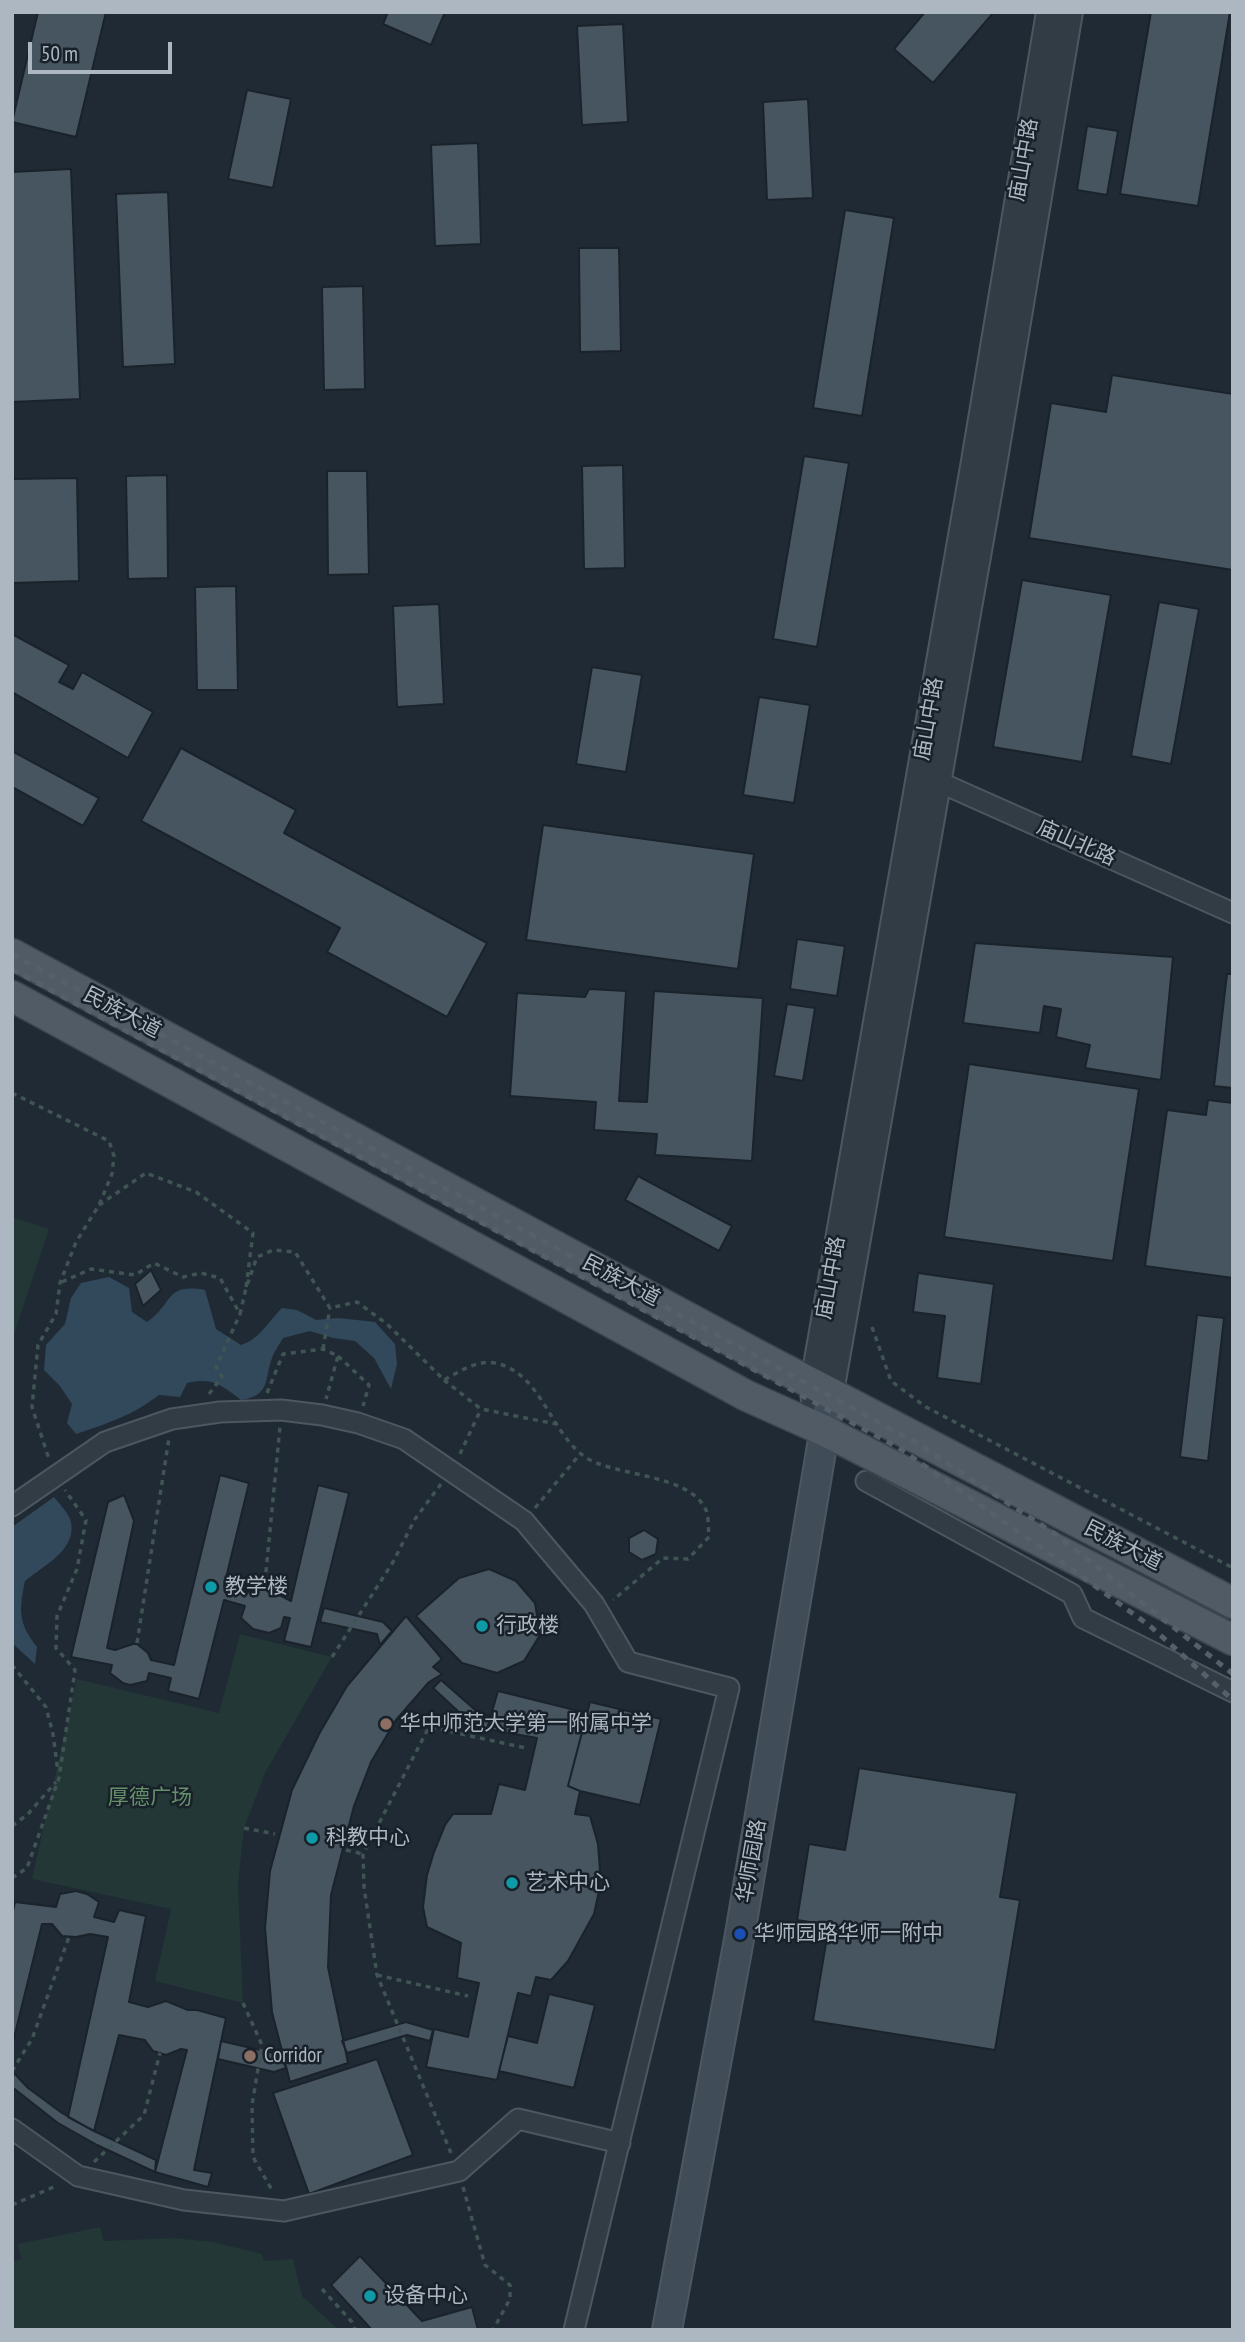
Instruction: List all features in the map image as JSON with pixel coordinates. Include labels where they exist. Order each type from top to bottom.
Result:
[{"type":"main road","name":"民族大道","points":[[12,954],[822,1388],[1233,1603]]},
{"type":"main road","name":"民族大道","points":[[12,996],[747,1396],[820,1429],[1233,1640]]},
{"type":"main road","name":"华师园路","points":[[671,2323],[740,1934],[820,1429],[822,1388]]},
{"type":"street","name":"庙山中路","points":[[929,780],[1049,12]]},
{"type":"street","name":"庙山中路","points":[[822,1388],[929,780],[1070,12]]},
{"type":"street","name":"庙山北路","points":[[929,780],[1233,913]]},
{"type":"street","points":[[12,1506],[105,1442],[172,1419],[220,1412],[281,1410],[358,1423],[404,1439],[524,1521],[594,1604],[628,1662],[729,1688],[574,2330]]},
{"type":"street","points":[[866,1481],[1072,1594],[1083,1618],[1233,1692]]},
{"type":"street","points":[[12,2129],[78,2176],[184,2200],[284,2211],[459,2171],[518,2119],[620,2143]]},
{"type":"path","points":[[12,1093],[109,1141],[114,1156],[112,1174],[99,1205],[76,1242],[60,1283],[56,1314],[38,1345],[32,1407],[54,1476],[86,1520],[77,1569],[57,1616],[56,1648],[75,1670],[59,1778],[27,1868],[12,1878]]},
{"type":"path","points":[[99,1205],[146,1173],[196,1192],[253,1233],[246,1289]]},
{"type":"path","points":[[137,1643],[172,1419],[202,1402],[222,1377],[216,1367],[240,1314],[257,1257],[273,1250],[295,1252],[330,1308],[323,1349]]},
{"type":"path","points":[[60,1283],[91,1269],[135,1275],[153,1263],[183,1278],[201,1273],[220,1278],[240,1314]]},
{"type":"path","points":[[330,1308],[357,1302],[387,1324],[444,1380],[481,1409],[556,1424]]},
{"type":"path","points":[[872,1327],[891,1381],[926,1407],[1233,1569]]},
{"type":"path","points":[[260,1410],[283,1354],[323,1349],[338,1356],[369,1385],[358,1423]]},
{"type":"path","points":[[322,1415],[338,1356]]},
{"type":"path","points":[[444,1380],[467,1366],[496,1363],[522,1373],[556,1424],[581,1453],[611,1468],[649,1476],[688,1491],[706,1510],[709,1537],[688,1559],[663,1558],[613,1600],[594,1604]]},
{"type":"path","points":[[332,1657],[393,1562],[415,1519],[452,1471],[481,1409]]},
{"type":"path","points":[[265,1582],[281,1410]]},
{"type":"path","points":[[524,1521],[581,1453]]},
{"type":"path","points":[[12,1665],[46,1707],[59,1778],[28,1814],[12,1826]]},
{"type":"path","points":[[493,2330],[510,2299],[510,2285],[485,2265],[459,2171],[377,1975],[364,1887],[363,1854],[429,1727],[526,1748]]},
{"type":"path","points":[[244,1828],[275,1834]]},
{"type":"path","points":[[346,1850],[363,1854]]},
{"type":"path","points":[[12,2071],[32,2039],[69,1937]]},
{"type":"path","points":[[377,1975],[468,1996]]},
{"type":"path","points":[[243,2003],[262,2045],[252,2105],[253,2157],[284,2211]]},
{"type":"path","points":[[12,2205],[78,2176],[144,2115],[160,2053]]},
{"type":"path","points":[[323,2289],[352,2322],[355,2330]]},
{"type":"green space","points":[[12,1217],[49,1229],[12,1340]]},
{"type":"green space","name":"厚德广场","points":[[240,1634],[332,1657],[266,1771],[244,1828],[238,1884],[243,2003],[155,1981],[171,1909],[32,1879],[77,1679],[219,1713]]},
{"type":"green space","points":[[100,2227],[104,2241],[174,2238],[213,2242],[262,2254],[264,2261],[293,2259],[302,2296],[339,2330],[12,2330],[12,2262],[21,2259],[18,2244]]},
{"type":"water","points":[[109,1277],[129,1288],[132,1312],[147,1322],[176,1292],[205,1290],[216,1329],[241,1345],[258,1335],[282,1308],[297,1310],[316,1320],[338,1318],[375,1322],[395,1344],[397,1364],[391,1389],[374,1358],[355,1341],[310,1331],[283,1338],[273,1356],[265,1385],[251,1398],[241,1400],[222,1386],[196,1381],[187,1383],[180,1397],[159,1395],[129,1414],[76,1434],[67,1423],[72,1404],[60,1386],[44,1370],[46,1345],[65,1324],[71,1298],[81,1283]]},
{"type":"water","points":[[54,1497],[69,1516],[72,1529],[70,1539],[58,1555],[25,1581],[22,1616],[26,1631],[37,1647],[35,1664],[12,1643],[12,1527]]},
{"type":"building","points":[[38,12],[106,12],[76,137],[12,122]]},
{"type":"building","points":[[388,12],[445,12],[431,45],[383,24]]},
{"type":"building","points":[[925,12],[994,12],[933,83],[894,49]]},
{"type":"building","points":[[1151,12],[1230,12],[1198,206],[1120,194]]},
{"type":"building","points":[[623,24],[628,122],[582,125],[577,26]]},
{"type":"building","points":[[247,90],[291,99],[273,188],[228,179]]},
{"type":"building","points":[[808,99],[813,198],[767,200],[763,102]]},
{"type":"building","points":[[1087,126],[1118,131],[1107,195],[1077,190]]},
{"type":"building","points":[[478,143],[481,244],[435,246],[431,145]]},
{"type":"building","points":[[71,169],[80,399],[12,402],[12,172]]},
{"type":"building","points":[[168,192],[175,364],[123,367],[116,194]]},
{"type":"building","points":[[845,210],[894,218],[862,416],[813,408]]},
{"type":"building","points":[[579,248],[619,248],[621,351],[580,352]]},
{"type":"building","points":[[363,286],[365,389],[324,390],[322,287]]},
{"type":"building","points":[[1112,375],[1233,394],[1233,570],[1029,538],[1051,403],[1106,412]]},
{"type":"building","points":[[804,456],[849,463],[817,647],[773,639]]},
{"type":"building","points":[[623,465],[625,568],[584,569],[582,466]]},
{"type":"building","points":[[327,471],[367,471],[369,574],[328,575]]},
{"type":"building","points":[[167,475],[168,578],[128,579],[126,476]]},
{"type":"building","points":[[77,478],[79,581],[12,583],[12,479]]},
{"type":"building","points":[[1022,580],[1111,595],[1082,762],[993,747]]},
{"type":"building","points":[[236,586],[238,690],[197,690],[195,587]]},
{"type":"building","points":[[1159,602],[1199,609],[1171,764],[1131,756]]},
{"type":"building","points":[[439,604],[444,704],[397,707],[393,606]]},
{"type":"building","points":[[12,634],[69,665],[59,682],[73,689],[82,672],[153,712],[128,758],[12,692]]},
{"type":"building","points":[[592,667],[642,675],[626,772],[576,764]]},
{"type":"building","points":[[759,697],[810,705],[794,803],[743,795]]},
{"type":"building","points":[[181,748],[296,810],[284,833],[487,943],[447,1017],[327,952],[340,928],[141,821]]},
{"type":"building","points":[[12,751],[99,798],[83,826],[12,787]]},
{"type":"building","points":[[543,825],[754,854],[738,969],[526,940]]},
{"type":"building","points":[[797,939],[845,946],[837,996],[790,989]]},
{"type":"building","points":[[975,943],[1173,957],[1161,1080],[1085,1068],[1090,1045],[1056,1037],[1061,1009],[1044,1006],[1040,1033],[963,1023]]},
{"type":"building","points":[[1227,974],[1233,974],[1233,1088],[1214,1086]]},
{"type":"building","points":[[589,989],[626,991],[619,1101],[647,1102],[654,991],[763,998],[752,1161],[655,1155],[657,1134],[594,1130],[596,1102],[510,1096],[517,993],[585,997]]},
{"type":"building","points":[[787,1004],[815,1008],[803,1081],[774,1076]]},
{"type":"building","points":[[969,1064],[1139,1089],[1113,1261],[944,1237]]},
{"type":"building","points":[[1208,1100],[1233,1103],[1233,1278],[1145,1266],[1167,1110],[1206,1115]]},
{"type":"building","points":[[638,1176],[732,1226],[719,1251],[625,1200]]},
{"type":"building","points":[[151,1270],[161,1290],[143,1306],[135,1284]]},
{"type":"building","points":[[918,1273],[994,1284],[981,1384],[937,1378],[945,1316],[913,1312]]},
{"type":"building","points":[[1197,1315],[1224,1318],[1208,1461],[1180,1457]]},
{"type":"building","name":"教学楼","points":[[220,1475],[249,1483],[224,1586],[248,1592],[266,1588],[291,1601],[318,1485],[349,1493],[311,1647],[284,1641],[290,1618],[284,1617],[281,1628],[269,1633],[253,1629],[241,1618],[245,1606],[224,1600],[199,1699],[168,1691],[171,1678],[149,1673],[147,1681],[130,1685],[110,1673],[112,1665],[71,1657],[108,1502],[124,1495],[134,1521],[107,1648],[115,1650],[137,1644],[148,1653],[151,1660],[174,1665]]},
{"type":"building","points":[[644,1530],[658,1539],[656,1554],[642,1560],[629,1552],[629,1538]]},
{"type":"building","name":"行政楼","points":[[489,1569],[516,1581],[535,1603],[540,1635],[524,1661],[497,1673],[462,1663],[416,1616],[459,1578]]},
{"type":"building","points":[[324,1608],[383,1622],[392,1631],[380,1645],[377,1634],[320,1622]]},
{"type":"building","name":"科教中心","points":[[406,1616],[442,1659],[433,1667],[442,1674],[429,1682],[396,1720],[371,1762],[354,1806],[331,1895],[328,1967],[348,2063],[290,2082],[272,2012],[265,1928],[270,1871],[292,1790],[319,1734],[347,1686]]},
{"type":"building","points":[[441,1680],[481,1715],[491,1715],[487,1729],[474,1726],[433,1688]]},
{"type":"building","name":"艺术中心","points":[[498,1691],[587,1713],[568,1786],[580,1791],[575,1814],[590,1816],[598,1844],[600,1871],[594,1914],[568,1961],[551,1980],[536,1977],[531,1996],[518,1993],[497,2080],[426,2067],[434,2029],[468,2037],[479,1983],[457,1978],[461,1943],[427,1927],[423,1907],[427,1875],[434,1852],[445,1825],[453,1814],[491,1814],[499,1784],[525,1790],[537,1738],[487,1729]]},
{"type":"building","points":[[590,1702],[661,1719],[640,1805],[568,1786]]},
{"type":"building","points":[[859,1768],[1017,1793],[1000,1897],[1020,1900],[995,2050],[813,2021],[829,1925],[797,1920],[809,1844],[845,1850]]},
{"type":"building","points":[[76,1891],[99,1902],[94,1917],[114,1922],[119,1910],[146,1916],[129,2002],[148,2007],[166,2001],[188,2010],[226,2018],[194,2170],[212,2173],[208,2187],[155,2172],[187,2050],[181,2049],[166,2055],[153,2051],[145,2040],[119,2035],[94,2131],[68,2117],[108,1937],[90,1934],[62,1936],[52,1924],[42,1924],[12,2046],[12,1916],[15,1902],[56,1907],[60,1894]]},
{"type":"building","points":[[549,1994],[595,2005],[574,2088],[499,2071],[508,2036],[537,2043]]},
{"type":"building","points":[[406,2022],[433,2030],[430,2041],[407,2035],[347,2053],[342,2041]]},
{"type":"building","name":"Corridor","points":[[221,2041],[273,2053],[280,2052],[286,2068],[274,2072],[218,2059]]},
{"type":"building","points":[[377,2059],[413,2155],[309,2194],[273,2093]]},
{"type":"building","points":[[12,2071],[28,2088],[62,2113],[156,2160],[155,2172],[58,2123],[12,2087]]},
{"type":"building","name":"设备中心","points":[[360,2256],[422,2321],[472,2307],[478,2330],[372,2330],[331,2285]]},
{"type":"railway","points":[[12,954],[915,1442],[1055,1534],[1233,1674]]},
{"type":"railway","points":[[12,969],[899,1448],[1150,1626],[1233,1700]]},
{"type":"place","name":"教学楼","points":[[211,1587]]},
{"type":"place","name":"行政楼","points":[[482,1626]]},
{"type":"place","name":"华中师范大学第一附属中学","points":[[386,1724]]},
{"type":"place","name":"科教中心","points":[[312,1838]]},
{"type":"place","name":"艺术中心","points":[[512,1883]]},
{"type":"place","name":"华师园路华师一附中","points":[[740,1934]]},
{"type":"place","name":"Corridor","points":[[250,2056]]},
{"type":"place","name":"设备中心","points":[[370,2296]]}]
